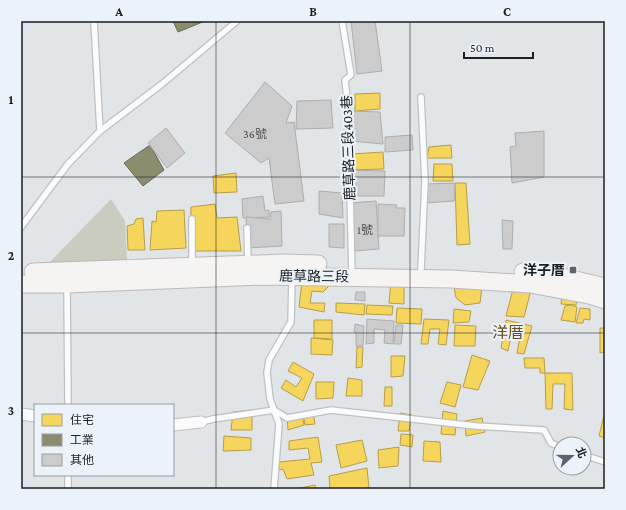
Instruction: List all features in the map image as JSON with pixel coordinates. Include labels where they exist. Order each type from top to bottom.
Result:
[{"type":"main road","name":"鹿草路三段","points":[[21,272],[192,272],[248,270],[286,263],[352,272],[530,284],[563,283]]},
{"type":"main road","name":"鹿草路三段","points":[[248,270],[292,275],[422,269],[528,272],[563,283],[597,291]]},
{"type":"main road","name":"鹿草路三段","points":[[21,284],[67,284],[192,272]]},
{"type":"street","points":[[21,414],[34,416]]},
{"type":"street","points":[[174,425],[201,422]]},
{"type":"lane","points":[[94,21],[100,131]]},
{"type":"lane","points":[[21,227],[68,164],[100,131],[162,84],[238,21]]},
{"type":"lane","name":"鹿草路三段403巷","points":[[342,21],[351,75],[345,80],[348,108],[352,272]]},
{"type":"lane","points":[[421,97],[425,182],[422,269]]},
{"type":"lane","points":[[192,219],[192,272]]},
{"type":"lane","points":[[247,228],[248,270]]},
{"type":"lane","points":[[274,489],[279,424],[270,399],[267,373],[269,360],[291,322],[292,275]]},
{"type":"lane","points":[[67,284],[68,404]]},
{"type":"lane","points":[[201,422],[274,410],[287,418],[331,410],[476,426],[544,430],[552,444]]},
{"type":"lane","points":[[592,458],[605,462]]},
{"type":"lane","points":[[68,476],[68,489]]},
{"type":"shaded area","points":[[111,199],[125,221],[127,261],[49,263]]},
{"type":"building: 住宅","points":[[380,93],[380,109],[355,111],[355,94]]},
{"type":"building: 住宅","points":[[451,145],[452,158],[427,158],[429,147]]},
{"type":"building: 住宅","points":[[383,152],[384,169],[349,170],[351,154]]},
{"type":"building: 住宅","points":[[434,164],[452,164],[453,181],[433,181]]},
{"type":"building: 住宅","points":[[236,173],[237,192],[214,193],[213,176]]},
{"type":"building: 住宅","points":[[455,183],[466,183],[470,244],[457,245]]},
{"type":"building: 住宅","points":[[215,204],[217,218],[237,217],[241,251],[190,251],[191,207]]},
{"type":"building: 住宅","points":[[184,210],[186,248],[150,250],[152,221],[156,222],[157,211]]},
{"type":"building: 住宅","points":[[143,218],[145,250],[128,250],[127,226],[134,224],[136,219]]},
{"type":"building: 住宅","points":[[302,281],[330,285],[323,292],[312,291],[310,303],[325,303],[324,312],[299,307]]},
{"type":"building: 住宅","points":[[391,281],[404,281],[404,304],[389,303]]},
{"type":"building: 住宅","points":[[482,286],[480,303],[465,305],[456,298],[454,287]]},
{"type":"building: 住宅","points":[[513,289],[531,290],[524,317],[506,316]]},
{"type":"building: 住宅","points":[[562,296],[577,299],[576,305],[561,304]]},
{"type":"building: 住宅","points":[[336,303],[365,304],[364,315],[336,312]]},
{"type":"building: 住宅","points":[[367,305],[393,306],[392,315],[366,314]]},
{"type":"building: 住宅","points":[[571,305],[577,307],[575,322],[561,320],[565,306]]},
{"type":"building: 住宅","points":[[397,308],[422,309],[421,324],[396,323]]},
{"type":"building: 住宅","points":[[580,308],[590,309],[590,320],[584,319],[583,323],[576,323]]},
{"type":"building: 住宅","points":[[454,309],[471,311],[469,322],[453,323]]},
{"type":"building: 住宅","points":[[424,319],[449,320],[446,345],[438,344],[440,329],[430,329],[428,344],[421,344]]},
{"type":"building: 住宅","points":[[314,320],[332,320],[332,339],[314,338]]},
{"type":"building: 住宅","points":[[506,320],[532,326],[524,354],[517,353],[520,336],[511,336],[508,351],[501,348]]},
{"type":"building: 住宅","points":[[455,325],[476,326],[475,346],[454,346]]},
{"type":"building: 住宅","points":[[600,328],[605,328],[605,352],[600,353]]},
{"type":"building: 住宅","points":[[311,338],[333,340],[332,355],[311,354]]},
{"type":"building: 住宅","points":[[357,347],[363,347],[362,367],[356,368]]},
{"type":"building: 住宅","points":[[472,355],[490,361],[478,390],[463,387]]},
{"type":"building: 住宅","points":[[391,356],[405,356],[403,376],[391,377]]},
{"type":"building: 住宅","points":[[524,358],[544,358],[545,373],[540,373],[540,368],[525,368]]},
{"type":"building: 住宅","points":[[293,362],[314,374],[303,401],[281,388],[286,380],[296,387],[302,378],[288,371]]},
{"type":"building: 住宅","points":[[545,373],[572,373],[573,410],[564,409],[565,384],[553,384],[552,409],[546,409]]},
{"type":"building: 住宅","points":[[348,378],[362,380],[362,396],[346,396]]},
{"type":"building: 住宅","points":[[316,382],[334,382],[333,398],[316,399]]},
{"type":"building: 住宅","points":[[447,382],[461,385],[455,407],[440,403]]},
{"type":"building: 住宅","points":[[385,387],[392,387],[392,406],[384,406]]},
{"type":"building: 住宅","points":[[252,410],[252,430],[231,430],[233,412]]},
{"type":"building: 住宅","points":[[443,411],[457,414],[455,435],[441,434]]},
{"type":"building: 住宅","points":[[605,411],[605,438],[599,436]]},
{"type":"building: 住宅","points":[[313,412],[315,424],[305,425],[303,413]]},
{"type":"building: 住宅","points":[[400,413],[412,415],[409,431],[398,431]]},
{"type":"building: 住宅","points":[[302,414],[304,425],[288,430],[287,418]]},
{"type":"building: 住宅","points":[[482,418],[485,432],[466,436],[465,421]]},
{"type":"building: 住宅","points":[[401,434],[413,435],[412,447],[400,445]]},
{"type":"building: 住宅","points":[[224,436],[251,438],[251,450],[223,451]]},
{"type":"building: 住宅","points":[[318,437],[322,462],[311,463],[314,475],[287,479],[283,469],[279,470],[279,462],[310,459],[308,448],[289,450],[289,441]]},
{"type":"building: 住宅","points":[[362,440],[367,461],[341,468],[336,445]]},
{"type":"building: 住宅","points":[[424,441],[440,442],[441,462],[423,461]]},
{"type":"building: 住宅","points":[[399,447],[398,466],[379,468],[378,450]]},
{"type":"building: 住宅","points":[[367,468],[369,488],[330,489],[329,476]]},
{"type":"building: 住宅","points":[[315,485],[316,489],[295,489]]},
{"type":"building: 工業","points":[[173,21],[205,21],[178,32]]},
{"type":"building: 工業","points":[[150,145],[164,170],[143,186],[124,163]]},
{"type":"building: 其他","points":[[351,21],[375,21],[382,71],[357,74]]},
{"type":"building: 其他","points":[[265,82],[292,106],[286,123],[294,122],[304,201],[275,204],[269,158],[261,163],[225,133]]},
{"type":"building: 其他","points":[[331,100],[333,128],[296,129],[297,101]]},
{"type":"building: 其他","points":[[351,111],[380,112],[383,144],[351,141]]},
{"type":"building: 其他","points":[[166,128],[185,153],[167,168],[148,143]]},
{"type":"building: 其他","points":[[544,131],[544,177],[512,183],[510,147],[516,146],[515,133]]},
{"type":"building: 其他","points":[[412,135],[413,150],[385,152],[385,137]]},
{"type":"building: 其他","points":[[349,170],[385,171],[384,196],[350,196]]},
{"type":"building: 其他","points":[[455,183],[454,201],[424,203],[425,184]]},
{"type":"building: 其他","points":[[319,191],[342,193],[343,218],[319,214]]},
{"type":"building: 其他","points":[[263,196],[265,211],[269,210],[269,217],[243,218],[242,199]]},
{"type":"building: 其他","points":[[376,201],[379,249],[354,251],[350,203]]},
{"type":"building: 其他","points":[[378,204],[397,205],[396,208],[405,208],[404,236],[378,236]]},
{"type":"building: 其他","points":[[281,211],[282,246],[248,248],[246,217],[270,219],[271,212]]},
{"type":"building: 其他","points":[[502,220],[513,221],[512,249],[503,249]]},
{"type":"building: 其他","points":[[329,224],[344,224],[344,248],[329,247]]},
{"type":"building: 其他","points":[[356,292],[365,292],[365,301],[355,300]]},
{"type":"building: 其他","points":[[367,319],[394,321],[393,344],[384,343],[385,330],[374,329],[374,343],[366,344]]},
{"type":"building: 其他","points":[[355,324],[364,326],[363,346],[356,346],[356,332],[354,332]]},
{"type":"building: 其他","points":[[396,325],[403,325],[401,344],[394,344]]},
{"type":"place","name":"洋子厝","points":[[573,270]]},
{"type":"district","name":"洋厝","points":[[508,332]]}]
